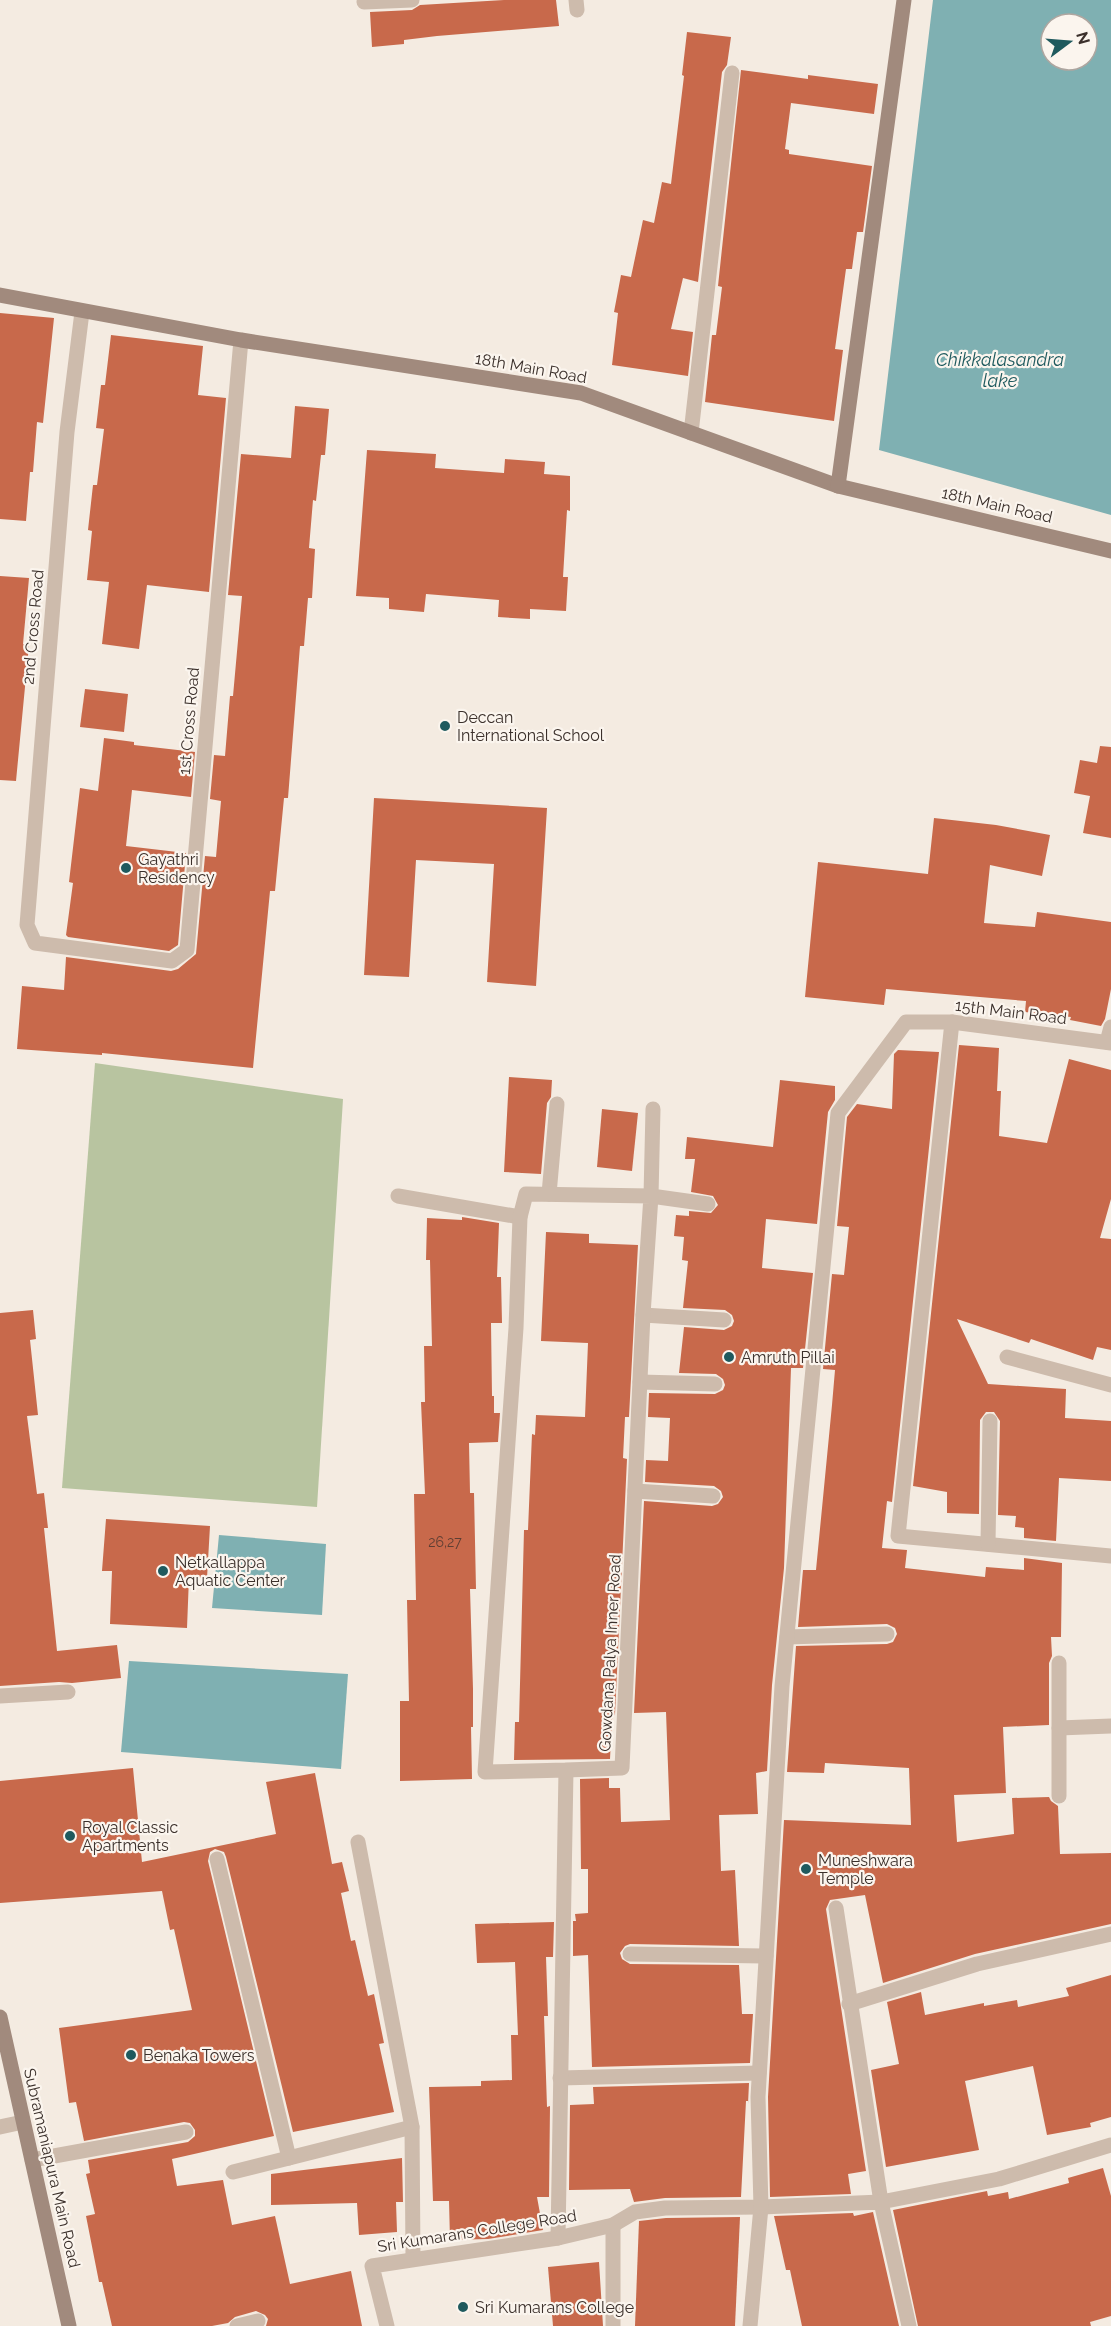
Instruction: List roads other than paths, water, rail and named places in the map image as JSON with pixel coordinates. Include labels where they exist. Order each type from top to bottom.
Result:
[{"type":"street","points":[[364,2],[412,0]]},
{"type":"street","points":[[838,486],[903,0]]},
{"type":"street","points":[[691,433],[732,73]]},
{"type":"street","name":"18th Main Road","points":[[0,295],[241,340],[581,393],[838,486],[1111,551]]},
{"type":"street","name":"2nd Cross Road","points":[[36,943],[27,925],[67,432],[82,312]]},
{"type":"street","name":"1st Cross Road","points":[[36,943],[172,961],[187,951],[241,340]]},
{"type":"street","name":"15th Main Road","points":[[787,1637],[838,1113],[906,1022],[952,1022],[1109,1042]]},
{"type":"street","points":[[952,1022],[898,1536],[1111,1556]]},
{"type":"street","points":[[1109,1042],[1111,1027]]},
{"type":"street","points":[[549,1194],[557,1104]]},
{"type":"street","name":"Gowdana Palya Inner Road","points":[[566,1770],[622,1768],[643,1315],[651,1196],[653,1109]]},
{"type":"street","points":[[558,2238],[566,1770],[485,1772],[516,1328],[520,1217],[526,1194],[651,1196],[708,1203]]},
{"type":"street","points":[[398,1196],[520,1217]]},
{"type":"street","points":[[643,1315],[724,1320]]},
{"type":"street","points":[[1007,1357],[1111,1384]]},
{"type":"street","points":[[640,1382],[716,1384]]},
{"type":"street","points":[[988,1544],[990,1421]]},
{"type":"street","points":[[635,1491],[713,1496]]},
{"type":"street","points":[[750,2326],[762,2207],[759,2073],[782,1686],[787,1637],[887,1634]]},
{"type":"street","points":[[1059,1663],[1059,1796]]},
{"type":"street","points":[[0,1696],[69,1692]]},
{"type":"street","points":[[1059,1728],[1111,1726]]},
{"type":"street","points":[[358,1842],[412,2127],[412,2258]]},
{"type":"street","points":[[217,1859],[289,2158]]},
{"type":"street","points":[[836,1908],[881,2202],[909,2326]]},
{"type":"street","points":[[849,2004],[977,1964],[1111,1934]]},
{"type":"street","points":[[630,1954],[766,1956]]},
{"type":"street","name":"Subramaniapura Main Road","points":[[0,2017],[69,2326]]},
{"type":"street","points":[[560,2078],[759,2073]]},
{"type":"street","points":[[0,2127],[23,2122]]},
{"type":"street","points":[[233,2172],[412,2127]]},
{"type":"street","points":[[32,2160],[186,2132]]},
{"type":"street","name":"Sri Kumarans College Road","points":[[387,2326],[372,2266],[412,2258],[558,2238],[613,2225],[635,2212],[665,2208],[881,2202],[999,2179],[1111,2145]]},
{"type":"street","points":[[613,2225],[613,2326]]},
{"type":"street","points":[[237,2326],[258,2321]]},
{"type":"water","name":"Chikkalasandra lake","points":[[933,0],[1111,0],[1111,515],[879,450]]},
{"type":"water","points":[[219,1535],[326,1544],[322,1615],[212,1608]]},
{"type":"water","points":[[129,1661],[348,1674],[341,1769],[121,1752]]},
{"type":"place","name":"Deccan International School","points":[[445,726]]},
{"type":"place","name":"Gayathri Residency","points":[[126,868]]},
{"type":"place","name":"Amruth Pillai","points":[[729,1357]]},
{"type":"place","name":"Netkallappa Aquatic Center","points":[[163,1571]]},
{"type":"place","name":"Royal Classic Apartments","points":[[70,1836]]},
{"type":"place","name":"Muneshwara Temple","points":[[806,1869]]},
{"type":"place","name":"Benaka Towers","points":[[131,2055]]},
{"type":"place","name":"Sri Kumarans College","points":[[463,2307]]}]
